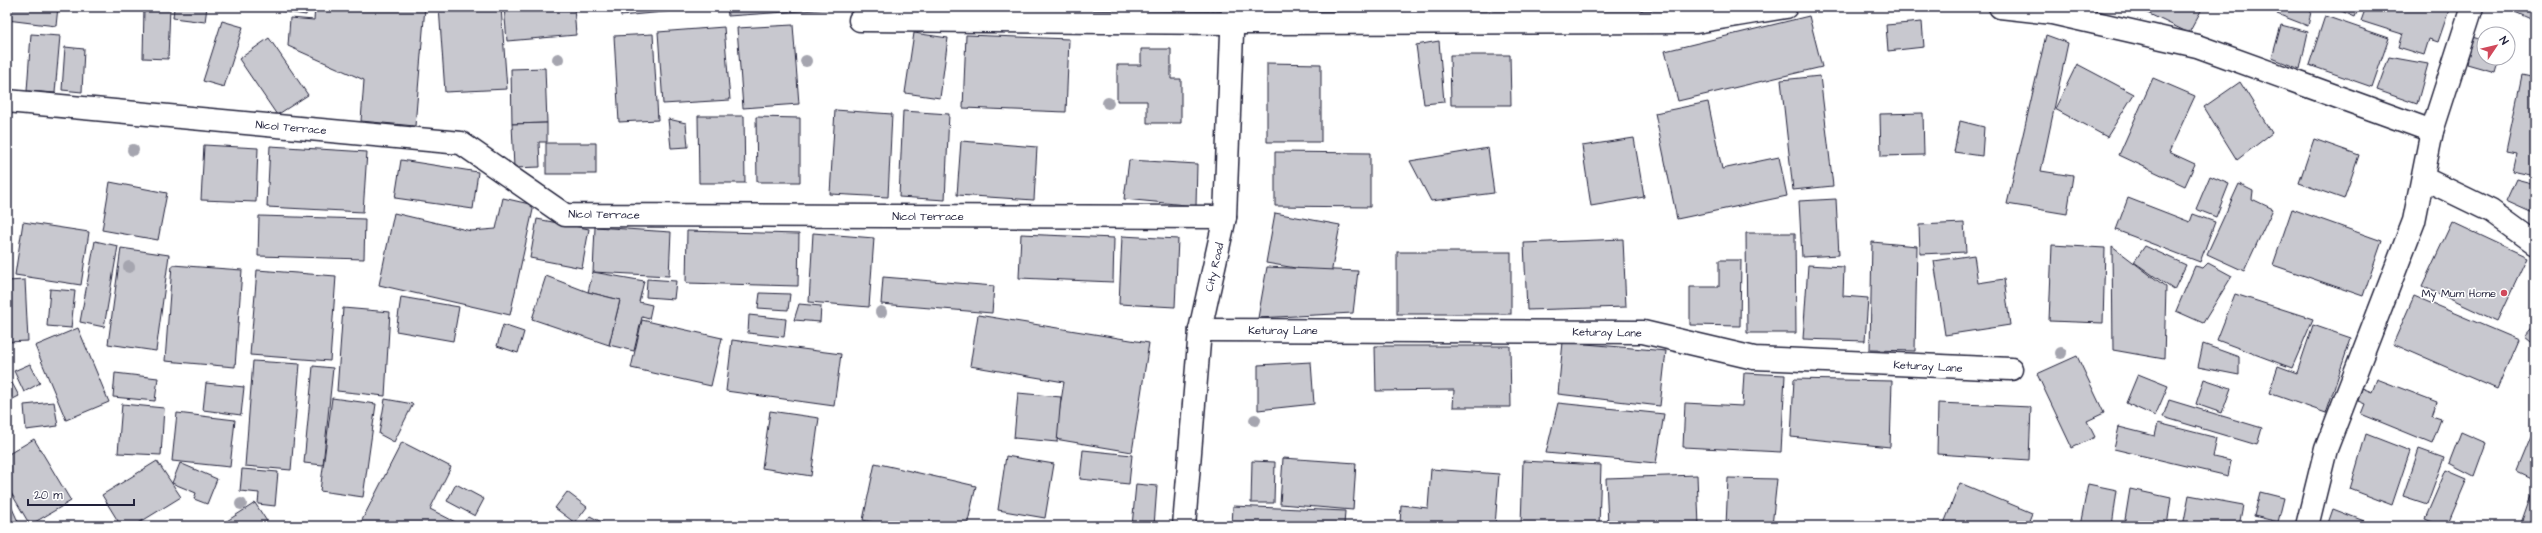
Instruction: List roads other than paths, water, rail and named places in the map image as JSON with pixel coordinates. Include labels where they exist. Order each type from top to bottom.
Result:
[{"type":"street","points":[[860,20],[1232,15],[1696,22],[1786,7]]},
{"type":"street","points":[[2000,7],[2052,13],[2196,46],[2432,131]]},
{"type":"street","points":[[2307,526],[2326,449],[2414,221],[2432,131],[2472,7]]},
{"type":"street","name":"City Road","points":[[1184,526],[1200,330],[1225,217],[1232,15]]},
{"type":"street","name":"Nicol Terrace","points":[[7,101],[461,143],[565,215],[1225,217]]},
{"type":"street","points":[[2423,178],[2492,211],[2535,243]]},
{"type":"street","name":"Keturay Lane","points":[[1200,330],[1643,332],[1754,358],[2011,369]]},
{"type":"place","name":"My Mum Home","points":[[2504,293]]}]
